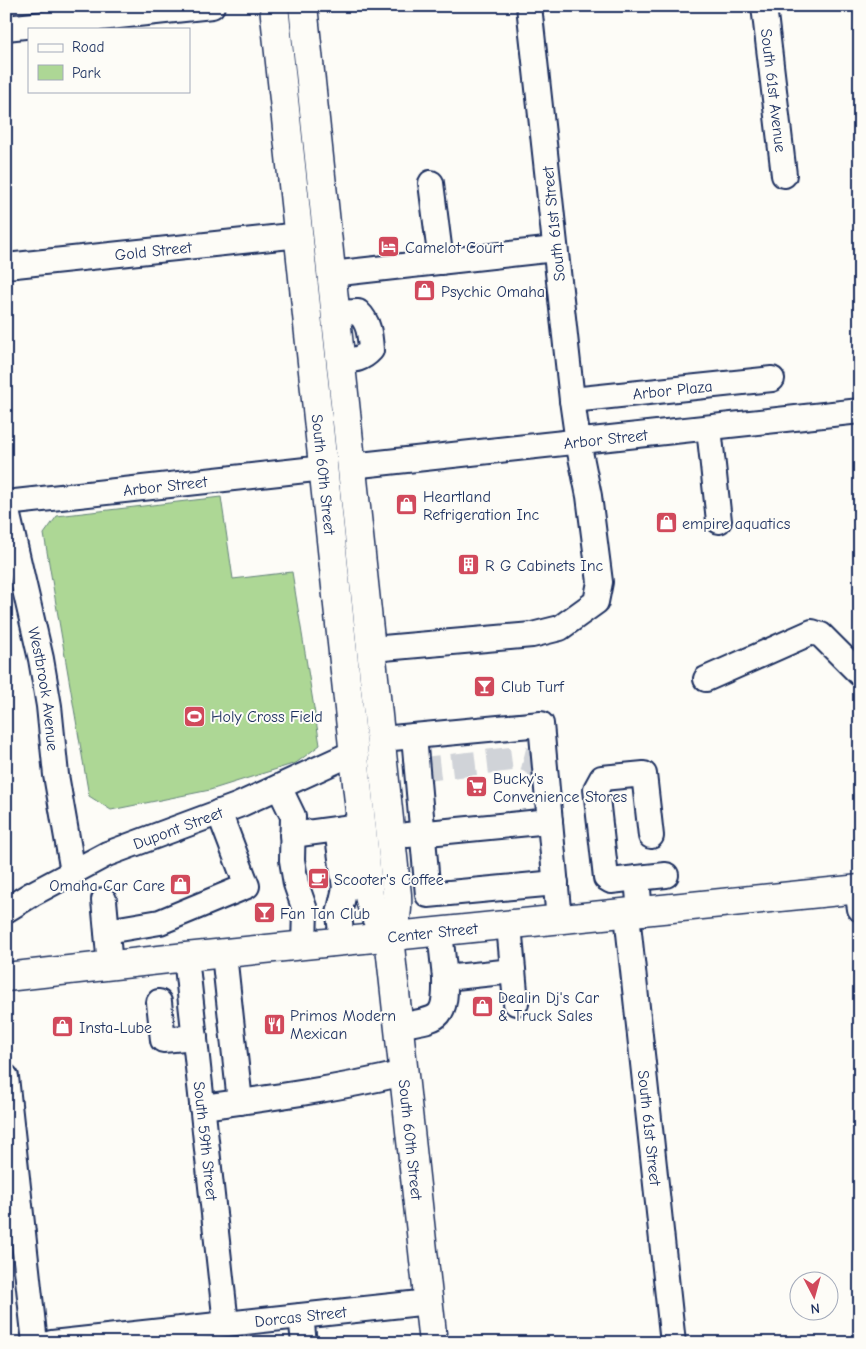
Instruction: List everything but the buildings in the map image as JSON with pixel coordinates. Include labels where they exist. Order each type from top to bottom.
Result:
[{"type":"main road","name":"South 60th Street","points":[[274,6],[355,752],[349,828],[377,922],[389,937]]},
{"type":"main road","name":"South 60th Street","points":[[303,6],[392,836],[398,909],[396,922],[389,937],[433,1343]]},
{"type":"main road","points":[[312,354],[326,371],[337,455],[342,461],[352,466]]},
{"type":"main road","points":[[324,468],[333,474],[343,492],[353,569],[365,588]]},
{"type":"main road","name":"Center Street","points":[[6,977],[559,920],[859,896]]},
{"type":"street","points":[[6,28],[212,6]]},
{"type":"street","name":"South 61st Street","points":[[372,649],[532,635],[560,628],[596,602],[600,582],[589,496],[572,400],[529,6]]},
{"type":"street","name":"South 61st Avenue","points":[[764,6],[784,175]]},
{"type":"street","points":[[431,182],[440,262]]},
{"type":"street","name":"Gold Street","points":[[6,266],[300,235]]},
{"type":"street","points":[[331,274],[555,249]]},
{"type":"street","name":"Arbor Plaza","points":[[572,400],[772,379]]},
{"type":"street","name":"Arbor Street","points":[[352,466],[860,411]]},
{"type":"street","points":[[709,428],[720,521]]},
{"type":"street","name":"Arbor Street","points":[[6,505],[324,468]]},
{"type":"street","name":"Westbrook Avenue","points":[[6,505],[41,659],[49,706],[56,775],[73,872]]},
{"type":"street","points":[[706,679],[812,632],[821,635],[860,674]]},
{"type":"street","points":[[382,739],[541,724],[559,920]]},
{"type":"street","points":[[414,736],[428,895],[556,883]]},
{"type":"street","name":"Dupont Street","points":[[6,910],[107,854],[219,812],[355,752]]},
{"type":"street","points":[[651,836],[644,774],[602,778],[596,789],[606,878],[611,881],[666,875]]},
{"type":"street","points":[[279,787],[293,816],[292,860],[296,884],[305,910],[304,946]]},
{"type":"street","points":[[107,931],[160,922],[247,886],[219,812]]},
{"type":"street","points":[[392,836],[550,821]]},
{"type":"street","points":[[292,835],[349,828],[341,860],[346,888],[339,914],[342,942]]},
{"type":"street","name":"South 61st Street","points":[[637,878],[634,913],[673,1343]]},
{"type":"street","points":[[104,900],[110,966]]},
{"type":"street","points":[[508,925],[516,1003]]},
{"type":"street","points":[[399,1026],[433,1019],[441,1012],[446,1001],[440,932]]},
{"type":"street","points":[[224,954],[240,1102]]},
{"type":"street","name":"South 59th Street","points":[[186,957],[226,1324]]},
{"type":"street","points":[[445,978],[513,972]]},
{"type":"street","points":[[159,1002],[163,1040],[195,1037]]},
{"type":"street","points":[[202,1107],[302,1094],[404,1073]]},
{"type":"street","points":[[6,1077],[35,1343]]},
{"type":"street","name":"Dorcas Street","points":[[52,1343],[429,1302]]},
{"type":"street","points":[[301,1316],[304,1343]]},
{"type":"green space","points":[[221,497],[233,579],[292,572],[320,745],[296,763],[210,790],[111,810],[89,796],[44,534],[57,516]]},
{"type":"tunnel","points":[[416,770],[520,758],[532,762],[546,776]]},
{"type":"place","name":"Camelot Court","points":[[389,247]]},
{"type":"place","name":"Psychic Omaha","points":[[425,291]]},
{"type":"place","name":"Heartland Refrigeration Inc","points":[[407,505]]},
{"type":"place","name":"empire aquatics","points":[[666,523]]},
{"type":"place","name":"R G Cabinets Inc","points":[[469,565]]},
{"type":"place","name":"Club Turf","points":[[485,686]]},
{"type":"place","name":"Holy Cross Field","points":[[195,716]]},
{"type":"place","name":"Bucky's Convenience Stores","points":[[477,787]]},
{"type":"place","name":"Scooter's Coffee","points":[[318,879]]},
{"type":"place","name":"Omaha Car Care","points":[[181,885]]},
{"type":"place","name":"Fan Tan Club","points":[[264,913]]},
{"type":"place","name":"Dealin Dj's Car & Truck Sales","points":[[482,1006]]},
{"type":"place","name":"Primos Modern Mexican","points":[[274,1024]]},
{"type":"place","name":"Insta-Lube","points":[[63,1027]]}]
